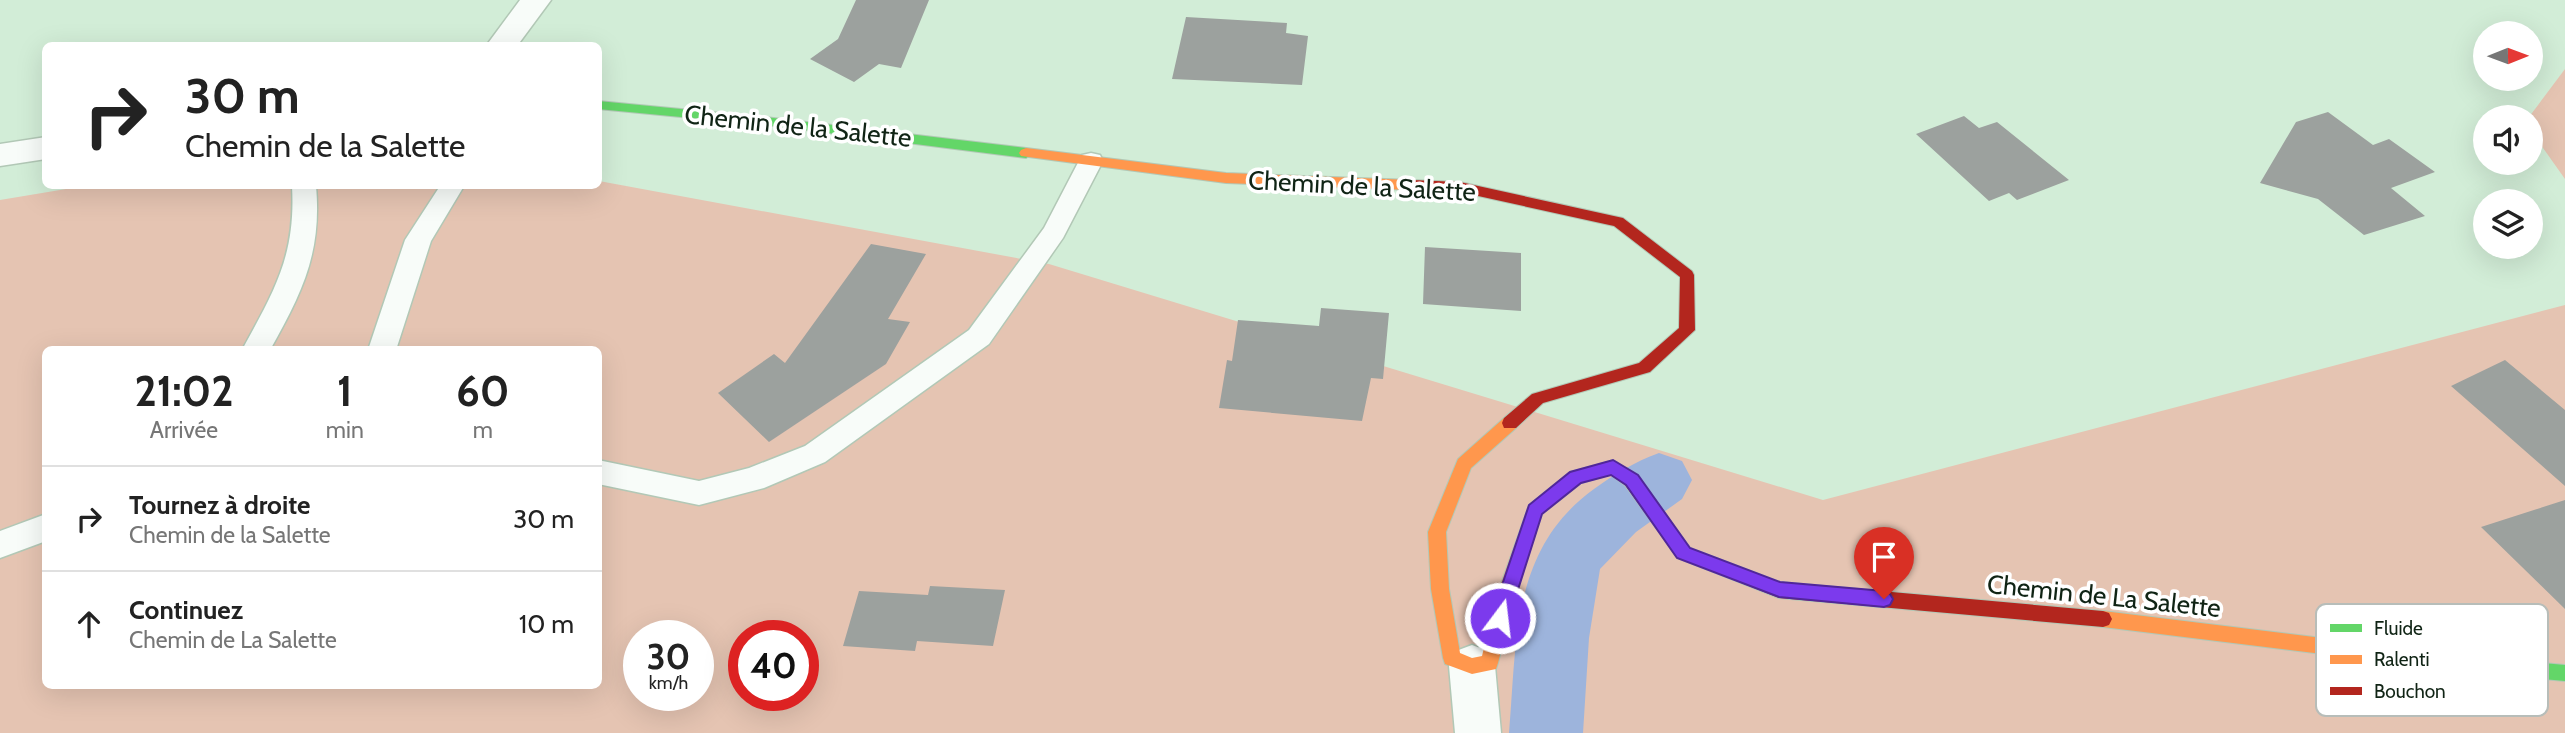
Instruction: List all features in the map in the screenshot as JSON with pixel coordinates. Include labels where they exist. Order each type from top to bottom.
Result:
[{"type":"street","points":[[505,42],[537,0]]},
{"type":"street","name":"Chemin de la Salette","points":[[602,105],[765,121],[1226,178],[1460,187],[1618,222],[1687,275],[1687,330],[1644,368],[1538,398],[1464,464],[1437,532],[1440,589],[1452,658],[1472,666]]},
{"type":"street","points":[[0,155],[42,149]]},
{"type":"street","name":"Chemin de La Salette","points":[[1472,666],[1489,663],[1506,595],[1535,510],[1576,477],[1613,467],[1632,480],[1684,553],[1779,590],[2146,624],[2316,645]]},
{"type":"street","points":[[1472,666],[1478,733]]},
{"type":"lane","points":[[602,473],[699,493],[753,479],[815,454],[979,337],[1054,232],[1091,161]]},
{"type":"lane","points":[[258,346],[301,265],[308,218],[304,189]]},
{"type":"lane","points":[[383,346],[418,240],[450,189]]},
{"type":"lane","points":[[0,545],[42,529]]},
{"type":"shaded area","points":[[2565,69],[2565,179],[2543,148],[2543,105],[2538,105]]},
{"type":"shaded area","points":[[602,182],[1049,264],[1823,500],[2565,305],[2565,733],[0,733],[0,200],[66,189],[602,189]]},
{"type":"building","points":[[856,0],[929,0],[901,68],[879,64],[854,82],[810,59],[838,39]]},
{"type":"building","points":[[1186,17],[1287,23],[1286,33],[1308,36],[1302,85],[1172,79]]},
{"type":"building","points":[[2328,112],[2373,145],[2389,139],[2435,172],[2391,188],[2425,216],[2364,235],[2318,199],[2260,183],[2296,122]]},
{"type":"building","points":[[1964,116],[1979,128],[1997,122],[2069,180],[2017,200],[2009,193],[1989,201],[1916,134]]},
{"type":"building","points":[[871,244],[926,254],[888,319],[910,322],[886,364],[769,442],[718,393],[774,354],[785,363]]},
{"type":"building","points":[[1425,247],[1521,253],[1521,311],[1423,304]]},
{"type":"building","points":[[1321,308],[1389,313],[1383,379],[1371,378],[1362,421],[1219,408],[1227,360],[1232,361],[1238,320],[1319,326]]},
{"type":"building","points":[[2505,360],[2565,410],[2565,486],[2451,386]]},
{"type":"building","points":[[2565,500],[2565,609],[2481,527]]},
{"type":"building","points":[[930,586],[1005,590],[993,646],[917,641],[915,651],[843,646],[859,591],[928,595]]},
{"type":"waterway","points":[[1546,733],[1556,611],[1566,566],[1573,552],[1602,521],[1659,480]]},
{"type":"traffic: fast","points":[[602,105],[765,121],[1026,153]]},
{"type":"traffic: fast","points":[[2548,671],[2565,673]]},
{"type":"traffic: slow","points":[[1026,153],[1226,178],[1412,185]]},
{"type":"traffic: slow","points":[[1510,423],[1464,464],[1437,532],[1440,589],[1452,658],[1472,666],[1489,663],[1506,595],[1535,510],[1576,477],[1607,469]]},
{"type":"traffic: slow","points":[[2103,619],[2316,645]]},
{"type":"traffic: jam","points":[[1412,185],[1460,187],[1618,222],[1687,275],[1687,330],[1644,368],[1538,398],[1510,423]]},
{"type":"traffic: jam","points":[[1607,469],[1613,467],[1631,480],[1684,553],[1779,590],[2103,619]]},
{"type":"route","points":[[1500,618],[1535,510],[1576,477],[1613,467],[1632,480],[1684,553],[1779,590],[1884,599]]}]
